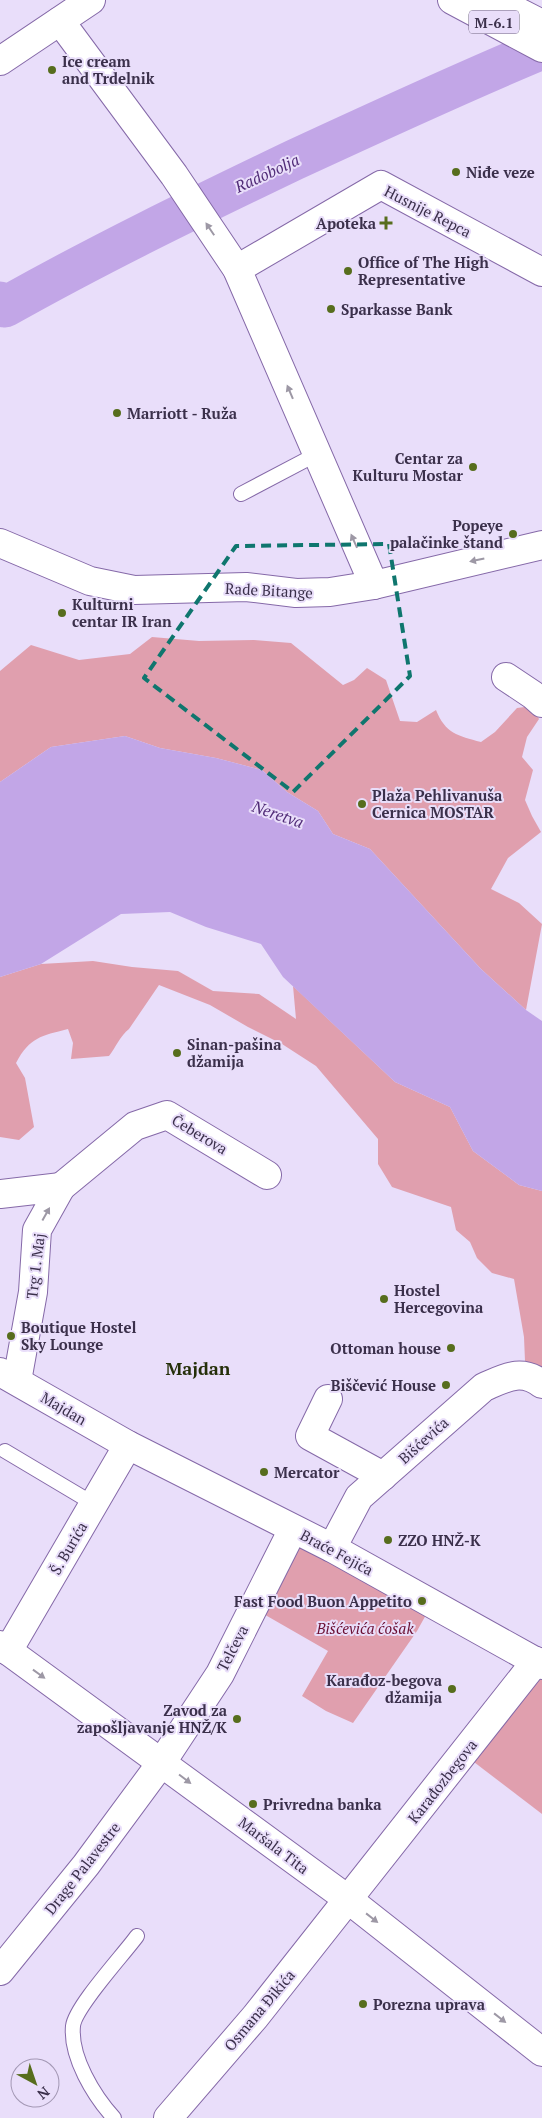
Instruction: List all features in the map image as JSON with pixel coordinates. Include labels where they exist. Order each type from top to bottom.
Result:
[{"type":"street","points":[[0,61],[91,0]]},
{"type":"street","name":"M-6.1","points":[[452,0],[540,39]]},
{"type":"street","name":"M-6.1","points":[[495,0],[540,39]]},
{"type":"street","points":[[60,21],[174,175],[237,269],[374,585]]},
{"type":"street","name":"Husnije Repca","points":[[237,269],[381,185],[542,272]]},
{"type":"street","name":"Rade Bitange","points":[[0,543],[90,581],[134,590],[246,587],[304,593],[330,592],[374,585],[542,545]]},
{"type":"street","points":[[506,677],[542,703]]},
{"type":"street","name":"Čeberova","points":[[61,1187],[135,1126],[167,1114],[267,1175]]},
{"type":"street","points":[[0,1194],[61,1187]]},
{"type":"street","name":"Trg 1. Maj","points":[[9,1377],[33,1292],[37,1230],[61,1187]]},
{"type":"street","name":"Bišćevića","points":[[332,1548],[359,1497],[484,1387],[508,1376],[523,1374],[542,1384]]},
{"type":"street","name":"Majdan","points":[[9,1377],[128,1445]]},
{"type":"street","points":[[328,1399],[310,1436],[383,1476]]},
{"type":"street","name":"Š. Burića","points":[[4,1648],[94,1504],[128,1445]]},
{"type":"street","name":"Braće Fejića","points":[[128,1445],[332,1548],[539,1663]]},
{"type":"street","name":"Telčeva","points":[[162,1762],[220,1674],[293,1529]]},
{"type":"street","name":"Maršala Tita","points":[[4,1648],[349,1900],[542,2052]]},
{"type":"street","name":"Karađozbegova","points":[[349,1900],[539,1663]]},
{"type":"street","name":"Drage Palavestre","points":[[0,1971],[86,1865],[162,1762]]},
{"type":"street","name":"Osmana Đikića","points":[[168,2118],[255,2017],[349,1900]]},
{"type":"lane","points":[[241,494],[316,454]]},
{"type":"lane","points":[[6,1451],[94,1504]]},
{"type":"lane","points":[[114,2118],[99,2102],[81,2069],[73,2025],[81,2007],[137,1936]]},
{"type":"highlighted area","points":[[389,544],[410,676],[293,792],[144,678],[236,546]]},
{"type":"green space","points":[[152,637],[199,641],[254,640],[291,643],[343,685],[354,680],[367,668],[386,680],[400,721],[417,722],[436,710],[448,729],[466,738],[481,742],[495,732],[517,708],[532,706],[539,719],[527,737],[522,757],[533,770],[525,800],[541,832],[508,858],[491,889],[519,903],[542,924],[526,1010],[481,969],[370,849],[333,834],[318,811],[287,792],[262,770],[216,758],[160,748],[125,736],[51,747],[0,782],[0,671],[31,645],[79,660],[130,654]]},
{"type":"green space","points":[[93,961],[178,971],[213,991],[259,994],[296,1019],[293,986],[395,1082],[450,1107],[473,1151],[519,1185],[542,1191],[542,1368],[525,1361],[524,1337],[514,1279],[492,1273],[477,1258],[470,1242],[456,1230],[451,1207],[392,1187],[378,1164],[378,1139],[316,1066],[282,1044],[210,1005],[159,985],[109,1056],[71,1059],[73,1043],[68,1029],[37,1039],[26,1048],[16,1063],[25,1078],[34,1127],[19,1140],[0,1137],[0,977],[41,964]]},
{"type":"green space","name":"Bišćevića ćošak","points":[[294,1538],[427,1613],[417,1631],[353,1723],[326,1711],[302,1696],[328,1651],[253,1608]]},
{"type":"green space","points":[[534,1674],[542,1678],[542,1814],[470,1759]]},
{"type":"water","name":"Neretva","points":[[125,736],[160,748],[216,758],[262,770],[287,792],[318,811],[333,834],[370,849],[481,969],[526,1010],[542,1021],[542,1191],[519,1185],[473,1151],[450,1107],[395,1082],[283,977],[261,944],[206,927],[170,912],[121,914],[41,964],[0,977],[0,782],[51,747]]},
{"type":"waterway","name":"Radobolja","points":[[0,302],[5,307],[184,213],[294,160],[448,89],[542,49]]},
{"type":"place","name":"Ice cream and Trdelnik","points":[[52,70]]},
{"type":"place","name":"Niđe veze","points":[[456,172]]},
{"type":"place","name":"Apoteka","points":[[386,223]]},
{"type":"place","name":"Office of The High Representative","points":[[348,271]]},
{"type":"place","name":"Sparkasse Bank","points":[[331,309]]},
{"type":"place","name":"Marriott - Ruža","points":[[117,413]]},
{"type":"place","name":"Centar za Kulturu Mostar","points":[[473,467]]},
{"type":"place","name":"Popeye palačinke štand","points":[[513,534]]},
{"type":"place","name":"Kulturni centar IR Iran","points":[[62,613]]},
{"type":"place","name":"Plaža Pehlivanuša Cernica MOSTAR","points":[[362,804]]},
{"type":"place","name":"Sinan-pašina džamija","points":[[177,1053]]},
{"type":"place","name":"Hostel Hercegovina","points":[[384,1299]]},
{"type":"place","name":"Boutique Hostel Sky Lounge","points":[[11,1336]]},
{"type":"place","name":"Ottoman house","points":[[451,1348]]},
{"type":"place","name":"Biščević House","points":[[446,1385]]},
{"type":"place","name":"Mercator","points":[[264,1472]]},
{"type":"place","name":"ZZO HNŽ-K","points":[[388,1540]]},
{"type":"place","name":"Fast Food Buon Appetito","points":[[422,1601]]},
{"type":"place","name":"Karađoz-begova džamija","points":[[452,1689]]},
{"type":"place","name":"Zavod za zapošljavanje HNŽ/K","points":[[237,1719]]},
{"type":"place","name":"Privredna banka","points":[[253,1804]]},
{"type":"place","name":"Porezna uprava","points":[[363,2004]]},
{"type":"district","name":"Majdan","points":[[198,1368]]}]
